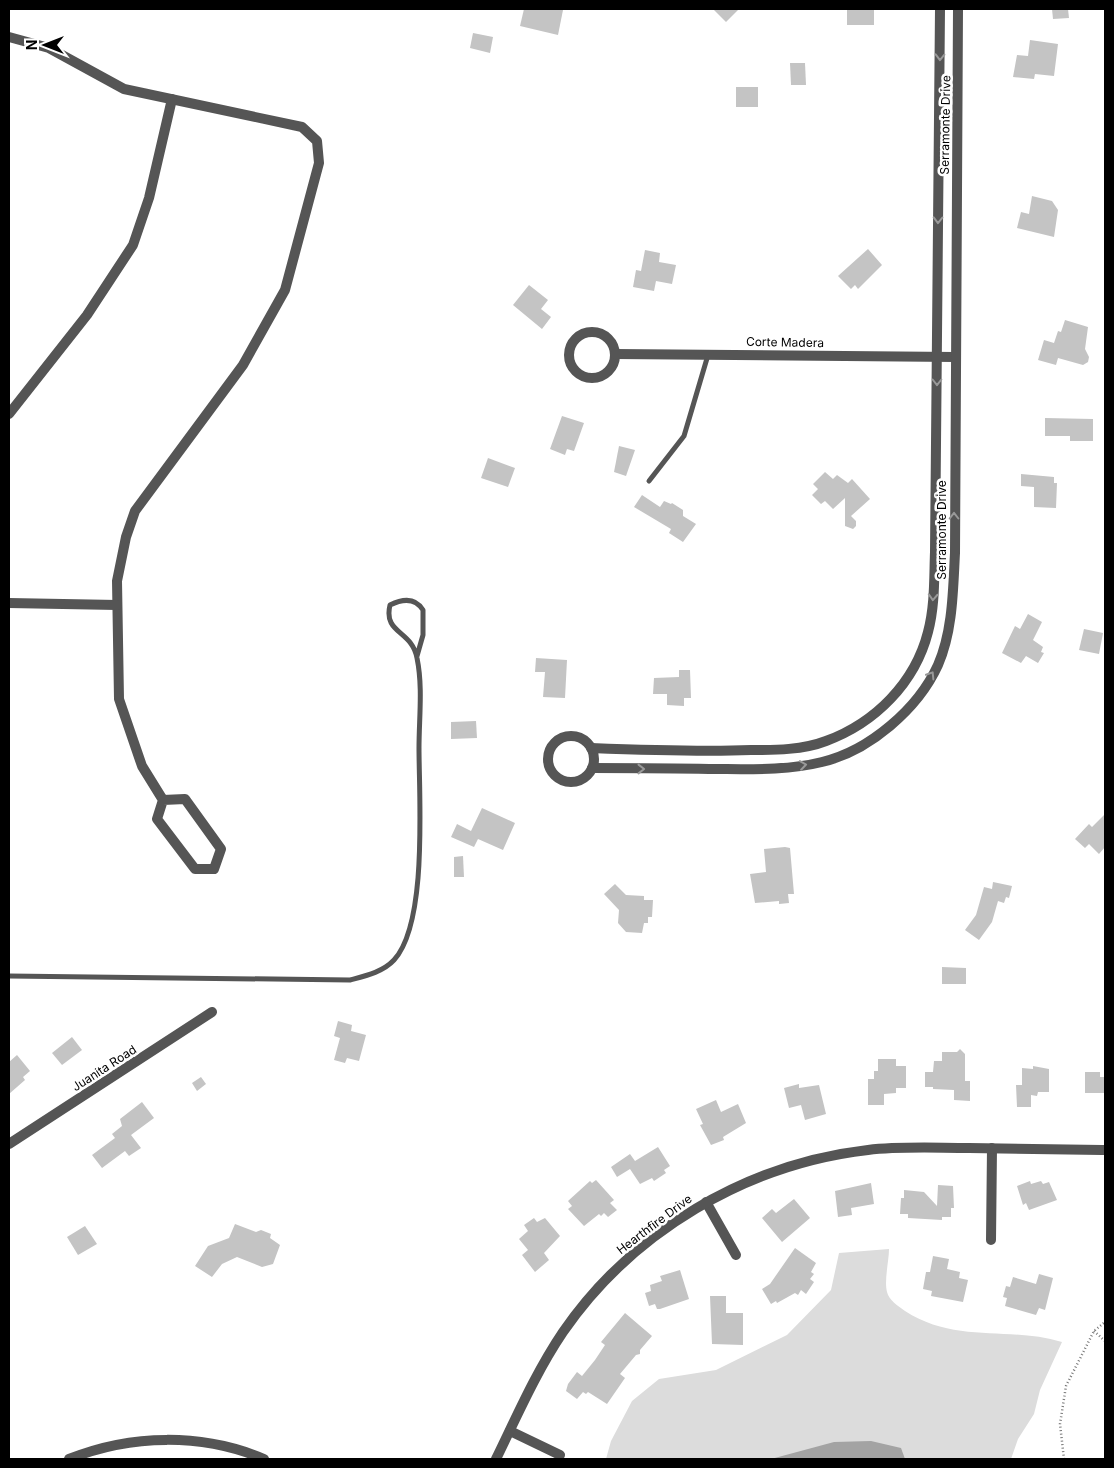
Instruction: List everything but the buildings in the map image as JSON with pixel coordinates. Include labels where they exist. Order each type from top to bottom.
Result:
[{"type":"street","name":"Serramonte Drive","points":[[940,9],[935,552],[932,610],[920,657],[905,682],[884,706],[855,728],[825,742],[774,750],[719,751],[591,748],[580,738],[565,737],[552,745],[548,760],[553,774],[567,782],[582,780],[592,768],[772,769],[822,762],[846,754],[881,732],[920,693],[938,664],[953,598],[955,553],[958,9]]},
{"type":"street","points":[[9,37],[49,48],[124,89],[302,127],[317,141],[319,163],[285,290],[243,365],[135,511],[126,537],[117,582],[119,699],[142,766],[163,800],[157,819],[195,869],[214,869],[221,848],[185,799],[163,800]]},
{"type":"street","points":[[9,414],[87,314],[133,245],[149,198],[172,99]]},
{"type":"street","points":[[592,332],[606,336],[612,342],[615,354],[613,365],[609,370],[596,377],[582,375],[576,371],[570,358],[572,344],[577,337],[592,332]]},
{"type":"street","name":"Corte Madera","points":[[615,354],[955,357]]},
{"type":"street","points":[[935,552],[955,553]]},
{"type":"street","points":[[9,603],[117,605]]},
{"type":"street","points":[[871,716],[881,732]]},
{"type":"street","points":[[591,748],[594,755],[592,768]]},
{"type":"street","points":[[719,751],[719,769]]},
{"type":"street","name":"Juanita Road","points":[[9,1144],[212,1012]]},
{"type":"street","name":"Hearthfire Drive","points":[[496,1459],[543,1364],[581,1308],[606,1280],[644,1244],[706,1202],[774,1172],[846,1153],[906,1148],[1105,1150]]},
{"type":"street","points":[[991,1240],[992,1148]]},
{"type":"street","points":[[706,1202],[736,1255]]},
{"type":"street","points":[[510,1431],[560,1455]]},
{"type":"street","points":[[69,1459],[106,1446],[154,1440],[211,1444],[264,1459]]},
{"type":"lane","points":[[649,481],[684,436],[708,354]]},
{"type":"lane","points":[[9,976],[350,980],[377,972],[394,960],[409,929],[418,886],[421,684],[417,656],[412,645],[391,624],[388,616],[390,604],[401,600],[413,600],[423,610],[422,635],[417,656]]},
{"type":"path","points":[[1064,1459],[1060,1424],[1066,1386],[1094,1331],[1105,1322]]},
{"type":"path","points":[[1094,1331],[1105,1341]]},
{"type":"shaded area","points":[[889,1249],[887,1292],[892,1300],[905,1311],[943,1328],[1042,1337],[1062,1342],[1040,1390],[1034,1414],[1018,1439],[1011,1459],[606,1459],[611,1441],[632,1401],[659,1379],[716,1370],[787,1335],[831,1290],[839,1253]]},
{"type":"shaded area","points":[[871,1441],[901,1448],[905,1459],[771,1459],[834,1442]]}]
